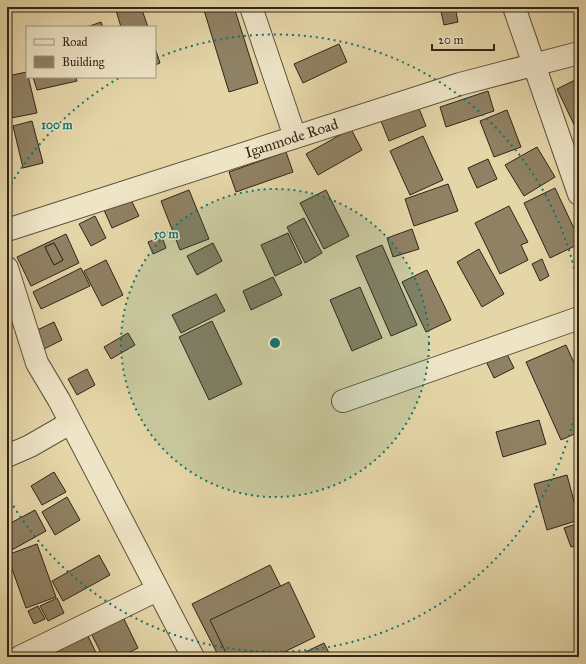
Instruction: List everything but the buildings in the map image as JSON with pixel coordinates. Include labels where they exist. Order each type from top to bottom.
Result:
[{"type":"street","points":[[251,7],[295,137]]},
{"type":"street","points":[[514,7],[579,194]]},
{"type":"street","name":"Iganmode Road","points":[[7,230],[460,84],[579,53]]},
{"type":"street","points":[[7,268],[37,363],[59,400],[193,657]]},
{"type":"street","points":[[343,401],[579,318]]},
{"type":"street","points":[[7,456],[30,446],[70,423]]},
{"type":"street","points":[[20,657],[157,590]]}]
